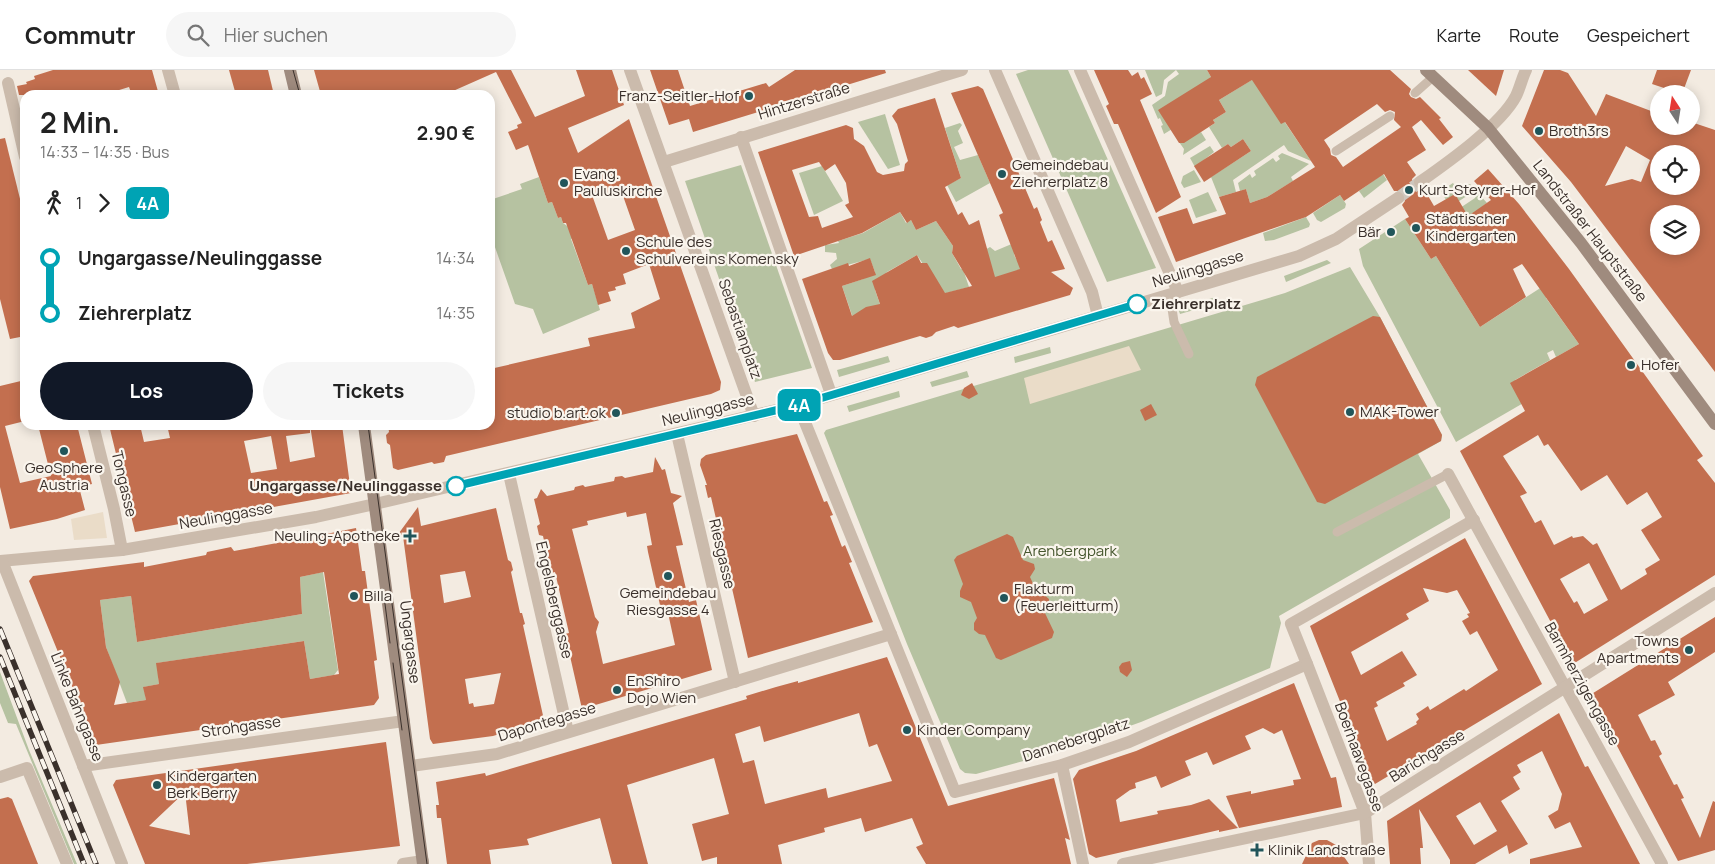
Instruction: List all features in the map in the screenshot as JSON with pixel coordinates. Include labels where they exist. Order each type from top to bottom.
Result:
[{"type":"main road","points":[[290,70],[295,90]]},
{"type":"main road","name":"Landstraßer Hauptstraße","points":[[1430,73],[1488,128],[1581,243],[1715,424]]},
{"type":"main road","name":"Ungargasse","points":[[365,430],[423,863]]},
{"type":"street","points":[[168,70],[174,90]]},
{"type":"street","name":"Sebastianplatz","points":[[630,70],[754,416]]},
{"type":"street","name":"Hintzerstraße","points":[[742,137],[962,70]]},
{"type":"street","points":[[996,70],[1092,292],[1098,316]]},
{"type":"street","points":[[1080,70],[1174,293]]},
{"type":"street","points":[[1420,182],[1488,128],[1516,96],[1526,70]]},
{"type":"street","points":[[8,83],[20,135]]},
{"type":"street","points":[[664,162],[742,137],[831,394]]},
{"type":"street","name":"Neulinggasse","points":[[1,561],[122,550],[316,517],[508,474],[798,405],[1299,256],[1336,239],[1398,198]]},
{"type":"street","name":"Dannebergplatz","points":[[798,405],[955,792],[1062,764],[1129,742],[1307,664]]},
{"type":"street","name":"Tongasse","points":[[94,430],[122,550]]},
{"type":"street","name":"Riesgasse","points":[[677,434],[735,682]]},
{"type":"street","name":"Engelsberggasse","points":[[508,474],[568,732]]},
{"type":"street","points":[[1307,664],[1291,624],[1474,520],[1448,474]]},
{"type":"street","name":"Barmherzigengasse","points":[[1474,520],[1662,864]]},
{"type":"street","name":"Linke Bahngasse","points":[[1,561],[122,864]]},
{"type":"street","name":"Barichgasse","points":[[1123,864],[1366,814],[1715,593]]},
{"type":"street","name":"Dapontegasse","points":[[411,766],[497,754],[891,634]]},
{"type":"street","name":"Boerhaavegasse","points":[[1307,664],[1366,814],[1369,864]]},
{"type":"street","name":"Strohgasse","points":[[83,766],[404,721]]},
{"type":"street","points":[[1062,764],[1083,864]]},
{"type":"street","points":[[0,777],[28,768],[67,864]]},
{"type":"street","points":[[402,864],[423,863]]},
{"type":"lane","points":[[1415,93],[1430,73]]},
{"type":"lane","points":[[1336,151],[1390,116]]},
{"type":"lane","points":[[1174,293],[1174,322],[1190,354]]},
{"type":"lane","points":[[1337,532],[1448,474]]},
{"type":"green space","points":[[1028,70],[1068,70],[1156,268],[1107,282],[1016,74]]},
{"type":"green space","points":[[1145,70],[1176,70],[1164,80],[1162,94],[1156,97]]},
{"type":"green space","points":[[1176,70],[1207,70],[1211,77],[1187,120],[1164,134],[1161,126],[1163,125],[1152,105],[1165,96],[1168,82],[1179,74]]},
{"type":"green space","points":[[1255,78],[1311,161],[1288,151],[1284,145],[1233,180],[1236,192],[1219,197],[1211,177],[1251,151],[1243,139],[1231,147],[1228,144],[1222,148],[1209,127],[1215,123],[1213,120],[1226,112],[1219,100]]},
{"type":"green space","points":[[885,114],[900,165],[888,169],[858,122]]},
{"type":"green space","points":[[960,123],[962,125],[958,131],[963,143],[954,147],[960,160],[978,155],[990,183],[956,202],[947,185],[961,178],[945,128]]},
{"type":"green space","points":[[1201,132],[1206,140],[1183,155],[1184,149],[1179,142]]},
{"type":"green space","points":[[1210,146],[1214,152],[1195,167],[1190,158]]},
{"type":"green space","points":[[1282,153],[1309,164],[1291,177],[1293,181],[1267,197],[1250,203],[1246,189],[1240,191],[1238,183],[1250,174],[1252,178],[1256,175],[1254,171],[1273,158],[1276,162],[1280,159],[1278,156]]},
{"type":"green space","points":[[741,165],[812,368],[755,382],[685,181]]},
{"type":"green space","points":[[822,166],[843,201],[814,215],[799,173]]},
{"type":"green space","points":[[1194,170],[1201,182],[1184,188],[1181,183],[1183,176]]},
{"type":"green space","points":[[1383,174],[1387,180],[1364,198],[1359,191]]},
{"type":"green space","points":[[539,177],[548,203],[552,202],[558,218],[561,217],[563,223],[580,235],[571,239],[588,285],[592,284],[600,310],[543,334],[533,309],[515,304],[495,247],[495,198],[522,189],[520,184]]},
{"type":"green space","points":[[1453,183],[1457,188],[1470,184],[1476,190],[1450,207],[1441,191]]},
{"type":"green space","points":[[1208,192],[1217,211],[1196,218],[1189,200]]},
{"type":"green space","points":[[1478,193],[1487,203],[1460,224],[1457,210],[1475,198]]},
{"type":"green space","points":[[1340,195],[1346,204],[1345,208],[1321,222],[1317,220],[1313,213]]},
{"type":"green space","points":[[900,212],[906,223],[911,220],[916,230],[936,221],[953,246],[952,253],[961,269],[963,269],[969,287],[943,294],[917,255],[887,272],[875,290],[882,310],[853,318],[842,286],[863,279],[875,272],[870,259],[832,269],[830,265],[837,259],[836,253],[825,252],[825,245],[839,243],[838,241],[863,233]]},
{"type":"green space","points":[[1306,217],[1310,224],[1309,227],[1274,240],[1265,241],[1263,233]]},
{"type":"green space","points":[[1405,219],[1431,259],[1436,256],[1480,327],[1545,285],[1546,298],[1579,344],[1556,357],[1553,350],[1547,353],[1550,360],[1515,380],[1527,401],[1456,442],[1363,266],[1359,249]]},
{"type":"green space","points":[[1014,243],[1018,252],[1014,254],[1015,257],[1029,278],[988,281],[978,254],[990,247],[995,251]]},
{"type":"green space","points":[[1327,260],[1331,263],[1286,282],[1284,276]]},
{"type":"green space","name":"Arenbergpark","points":[[1350,267],[1380,317],[1442,435],[1441,441],[1418,454],[1450,510],[1450,518],[1279,616],[1281,623],[1270,668],[1141,722],[1060,751],[976,774],[965,773],[960,769],[907,644],[824,433],[826,430],[1285,293]]},
{"type":"green space","points":[[1216,297],[1218,303],[1180,314],[1178,308]]},
{"type":"green space","points":[[1050,347],[1051,353],[1015,363],[1014,357]]},
{"type":"green space","points":[[888,356],[890,362],[839,377],[837,370]]},
{"type":"green space","points":[[967,371],[969,377],[932,387],[930,382]]},
{"type":"green space","points":[[899,391],[900,397],[849,412],[847,406]]},
{"type":"green space","points":[[323,572],[338,670],[334,675],[310,679],[304,641],[157,663],[159,684],[144,687],[146,700],[127,703],[106,647],[100,600],[131,596],[137,642],[302,614],[300,577]]},
{"type":"green space","points":[[0,672],[29,750],[77,864],[74,864],[16,724],[8,723],[0,703]]},
{"type":"shaded area","points":[[1129,346],[1141,370],[1030,404],[1024,378]]},
{"type":"shaded area","points":[[103,512],[107,538],[74,540],[71,519]]},
{"type":"building","points":[[53,70],[152,70],[158,90],[130,90],[129,87],[119,90],[20,90],[19,95],[17,86],[27,84],[26,82],[35,79],[34,76]]},
{"type":"building","points":[[229,70],[268,70],[273,90],[235,90]]},
{"type":"building","points":[[314,70],[511,70],[535,117],[585,96],[576,70],[612,70],[624,105],[568,128],[578,153],[629,119],[721,382],[720,390],[711,394],[446,456],[444,462],[434,464],[432,462],[398,470],[393,468],[390,445],[387,443],[386,435],[389,430],[495,430],[495,368],[590,346],[588,338],[635,328],[631,313],[660,299],[649,264],[623,274],[626,284],[615,287],[616,290],[608,292],[611,301],[598,305],[592,284],[588,285],[566,223],[563,223],[561,217],[558,218],[552,202],[548,203],[528,145],[516,150],[508,132],[518,128],[517,125],[522,123],[496,72],[455,90],[320,90]],"holes":[[[622,193],[635,230],[608,240],[592,195]]]},
{"type":"building","name":"Franz-Seitler-Hof","points":[[650,70],[678,70],[690,106],[766,83],[769,87],[795,70],[885,70],[886,73],[693,132],[689,119],[669,125]]},
{"type":"building","points":[[1094,70],[1128,70],[1132,76],[1138,72],[1141,79],[1144,77],[1152,94],[1140,100],[1181,197],[1156,213],[1118,124],[1114,124],[1106,106],[1109,104]]},
{"type":"building","points":[[1207,70],[1390,70],[1411,89],[1409,94],[1411,97],[1416,99],[1420,97],[1441,118],[1439,119],[1453,137],[1443,145],[1421,120],[1412,127],[1426,150],[1407,162],[1416,175],[1412,179],[1413,186],[1417,190],[1424,189],[1434,206],[1455,194],[1468,216],[1491,200],[1474,181],[1488,169],[1519,204],[1569,269],[1703,456],[1697,460],[1715,483],[1715,575],[1573,664],[1460,451],[1525,411],[1510,383],[1579,344],[1522,264],[1513,269],[1526,297],[1480,327],[1436,256],[1431,259],[1405,219],[1409,217],[1402,205],[1405,201],[1405,194],[1401,191],[1394,191],[1384,174],[1344,201],[1340,195],[1306,217],[1176,262],[1158,217],[1187,208],[1193,224],[1226,214],[1219,197],[1246,189],[1250,203],[1267,197],[1315,167],[1285,122],[1281,124],[1252,80],[1219,100],[1226,112],[1213,120],[1215,123],[1184,143],[1179,143],[1158,110],[1211,77]],"holes":[[[1377,104],[1385,112],[1390,110],[1395,112],[1394,120],[1401,127],[1343,167],[1336,157],[1331,155],[1330,149],[1324,140]],[[1538,435],[1544,446],[1548,444],[1581,491],[1607,475],[1627,505],[1647,492],[1662,517],[1641,530],[1660,560],[1645,569],[1647,574],[1621,590],[1597,543],[1593,545],[1583,536],[1573,538],[1572,536],[1554,545],[1541,520],[1535,523],[1520,496],[1527,493],[1503,456]],[[1589,563],[1608,600],[1584,614],[1577,601],[1574,603],[1560,579]]]},
{"type":"building","points":[[1468,70],[1504,70],[1496,96]]},
{"type":"building","points":[[1544,70],[1560,70],[1568,73],[1596,116],[1606,94],[1650,111],[1650,135],[1700,135],[1700,125],[1715,130],[1715,372],[1571,182],[1522,126]],"holes":[[[1626,146],[1650,160],[1641,182],[1632,179],[1605,186]]]},
{"type":"building","points":[[1657,70],[1691,70],[1685,85],[1652,84]]},
{"type":"building","points":[[978,86],[983,89],[1034,209],[1037,207],[1042,220],[1040,222],[1048,242],[1052,240],[1065,269],[1051,272],[1073,288],[1070,295],[958,328],[954,326],[936,332],[926,338],[920,336],[840,360],[833,360],[828,353],[802,279],[848,263],[849,266],[870,258],[876,275],[842,286],[852,316],[866,307],[880,304],[872,281],[917,255],[921,263],[927,263],[945,293],[972,286],[952,253],[953,246],[936,221],[916,230],[911,220],[907,223],[900,212],[862,233],[794,256],[758,152],[846,125],[853,128],[854,139],[864,146],[877,172],[883,175],[904,171],[905,164],[908,161],[897,124],[892,116],[898,109],[935,98],[961,178],[945,187],[958,215],[962,212],[969,225],[979,220],[995,277],[1020,269],[999,215],[1003,213],[951,93]],"holes":[[[819,162],[825,171],[835,164],[846,183],[849,203],[845,205],[853,217],[822,228],[818,216],[809,217],[792,170]]]},
{"type":"building","points":[[5,138],[20,199],[20,337],[10,339],[0,299],[0,139]]},
{"type":"building","points":[[1243,139],[1251,151],[1204,182],[1194,166],[1228,144],[1231,147]]},
{"type":"building","name":"MAK-Tower","points":[[1373,316],[1380,317],[1442,435],[1441,441],[1325,504],[1317,502],[1255,385],[1257,377]]},
{"type":"building","name":"GeoSphere Austria","points":[[20,381],[20,422],[5,426],[20,483],[51,476],[39,430],[78,430],[92,484],[79,487],[85,510],[57,519],[10,529],[0,487],[0,386]]},
{"type":"building","points":[[972,383],[978,394],[969,399],[961,395],[964,388]]},
{"type":"building","points":[[1151,404],[1157,415],[1145,421],[1140,410]]},
{"type":"building","points":[[110,430],[141,430],[144,442],[170,438],[168,430],[310,430],[310,433],[286,436],[290,462],[315,457],[311,430],[343,430],[351,493],[135,532]],"holes":[[[271,436],[277,469],[251,473],[244,441]]]},
{"type":"building","points":[[797,434],[824,502],[827,501],[833,515],[830,516],[842,547],[845,545],[852,562],[849,563],[873,622],[748,658],[711,497],[708,498],[705,485],[707,485],[700,465],[701,459],[706,455]]},
{"type":"building","points":[[655,457],[662,470],[665,469],[671,493],[682,496],[673,503],[683,545],[676,546],[689,602],[696,600],[712,670],[582,709],[565,634],[569,633],[555,572],[551,573],[543,536],[539,535],[537,526],[540,524],[534,499],[537,498],[541,489],[547,496],[574,490],[575,487],[583,485],[585,487],[614,481],[615,477],[622,476],[625,478],[653,472]],"holes":[[[626,512],[627,517],[646,513],[652,545],[647,546],[648,552],[662,614],[668,613],[675,645],[603,664],[596,632],[599,622],[595,617],[572,529],[588,525],[587,521]]]},
{"type":"building","points":[[418,507],[421,526],[496,508],[508,560],[511,562],[513,570],[511,572],[520,613],[522,613],[525,624],[523,625],[544,720],[493,736],[433,744],[430,739],[403,536],[399,533]],"holes":[[[465,571],[471,597],[444,603],[440,575]],[[501,673],[494,704],[474,707],[473,703],[469,704],[465,679]]]},
{"type":"building","points":[[356,528],[362,571],[365,571],[377,660],[374,661],[379,698],[374,705],[96,745],[29,581],[33,576],[144,562],[144,567],[206,555],[207,552],[231,547],[234,551],[299,539],[307,534],[308,543],[321,535]],"holes":[[[324,572],[339,674],[310,679],[304,641],[156,663],[159,684],[143,687],[146,700],[114,705],[120,682],[106,647],[100,600],[131,596],[137,642],[302,614],[300,577]]]},
{"type":"building","name":"Flakturm (Feuerleitturm)","points":[[1007,534],[1013,537],[1023,560],[1034,564],[1035,569],[1030,577],[1037,592],[1049,599],[1049,604],[1044,611],[1054,632],[1052,638],[1001,660],[996,658],[985,635],[979,634],[974,630],[974,623],[977,618],[971,602],[960,597],[963,584],[954,560],[957,556]]},
{"type":"building","points":[[1465,538],[1542,684],[1375,784],[1372,782],[1310,626]],"holes":[[[1423,588],[1447,593],[1457,590],[1470,613],[1467,614],[1469,617],[1462,621],[1470,635],[1477,631],[1498,670],[1466,691],[1464,689],[1430,710],[1428,706],[1416,714],[1419,719],[1416,722],[1417,724],[1387,741],[1374,708],[1378,706],[1376,702],[1405,686],[1403,683],[1417,675],[1402,651],[1361,675],[1351,652],[1409,619],[1406,614],[1429,601]]]},
{"type":"building","points":[[1715,617],[1715,652],[1668,682],[1675,695],[1638,715],[1651,741],[1655,740],[1662,754],[1659,756],[1674,785],[1677,784],[1684,798],[1681,799],[1700,838],[1713,801],[1715,802],[1715,850],[1678,861],[1590,695]]},
{"type":"building","points":[[887,657],[948,806],[1054,778],[1070,840],[1065,838],[1071,864],[926,864],[916,847],[923,844],[912,818],[865,832],[861,818],[824,828],[825,832],[778,845],[782,864],[717,864],[717,857],[702,861],[692,824],[729,814],[714,758],[627,785],[648,864],[612,864],[600,818],[527,839],[529,845],[489,850],[491,864],[447,864],[441,818],[437,818],[436,805],[439,805],[436,782],[485,773],[486,776],[747,699],[746,696],[776,687],[798,681],[798,683]],"holes":[[[859,713],[869,747],[877,744],[892,781],[828,798],[826,788],[765,804],[754,760],[743,763],[735,734],[760,726],[764,742]]]},
{"type":"building","points":[[1130,661],[1132,670],[1127,677],[1120,672],[1119,667],[1122,663]]},
{"type":"building","points":[[1294,683],[1331,778],[1336,777],[1342,807],[1239,828],[1226,796],[1251,791],[1251,794],[1294,785],[1293,780],[1301,779],[1282,730],[1274,734],[1263,728],[1245,736],[1251,749],[1213,765],[1207,752],[1185,761],[1191,775],[1161,788],[1156,776],[1135,783],[1136,788],[1116,800],[1120,822],[1158,814],[1157,811],[1191,805],[1209,799],[1238,828],[1219,832],[1219,830],[1096,858],[1089,854],[1073,779],[1079,770],[1136,751]]},
{"type":"building","points":[[1559,713],[1585,767],[1588,766],[1640,864],[1530,864],[1530,859],[1582,847],[1570,822],[1555,829],[1548,816],[1558,810],[1562,794],[1542,751],[1517,765],[1521,772],[1513,777],[1520,789],[1501,801],[1528,844],[1509,854],[1507,845],[1475,864],[1450,864],[1450,860],[1419,809],[1423,848],[1420,848],[1421,864],[1390,864],[1387,821]],"holes":[[[1480,802],[1497,831],[1474,845],[1456,816]]]},
{"type":"building","points":[[386,742],[400,846],[247,864],[145,864],[113,785],[116,780]],"holes":[[[185,792],[190,835],[149,826]]]},
{"type":"building","points":[[8,797],[12,799],[38,864],[0,864],[0,799]]},
{"type":"building","points":[[1319,840],[1327,840],[1336,845],[1349,864],[1302,864],[1312,843]]},
{"type":"tunnel","points":[[1398,198],[1420,182]]},
{"type":"tram line","points":[[293,70],[299,90]]},
{"type":"tram line","points":[[369,430],[427,864]]},
{"type":"tram line","points":[[384,596],[390,643]]},
{"type":"tram line","points":[[393,663],[402,730]]},
{"type":"railway","points":[[0,629],[96,864]]},
{"type":"railway","points":[[0,657],[84,864]]},
{"type":"bus line","name":"4A","points":[[456,486],[798,405],[1137,304]]},
{"type":"place","name":"Franz-Seitler-Hof","points":[[749,96]]},
{"type":"place","name":"Broth3rs","points":[[1539,131]]},
{"type":"place","name":"Gemeindebau Ziehrerplatz 8","points":[[1002,174]]},
{"type":"place","name":"Evang. Pauluskirche","points":[[564,183]]},
{"type":"place","name":"Kurt-Steyrer-Hof","points":[[1409,190]]},
{"type":"place","name":"Städtischer Kindergarten","points":[[1416,228]]},
{"type":"place","name":"Bär","points":[[1391,232]]},
{"type":"place","name":"Schule des Schulvereins Komensky","points":[[626,251]]},
{"type":"place","name":"Ziehrerplatz","points":[[1137,304]]},
{"type":"place","name":"Hofer","points":[[1631,365]]},
{"type":"place","name":"MAK-Tower","points":[[1350,412]]},
{"type":"place","name":"studio b.art.ok","points":[[616,413]]},
{"type":"place","name":"GeoSphere Austria","points":[[64,451]]},
{"type":"place","name":"Ungargasse/Neulinggasse","points":[[456,486]]},
{"type":"place","name":"Neuling-Apotheke","points":[[410,536]]},
{"type":"place","name":"Gemeindebau Riesgasse 4","points":[[668,576]]},
{"type":"place","name":"Billa","points":[[354,596]]},
{"type":"place","name":"Flakturm (Feuerleitturm)","points":[[1004,598]]},
{"type":"place","name":"Towns Apartments","points":[[1689,650]]},
{"type":"place","name":"EnShiro Dojo Wien","points":[[617,690]]},
{"type":"place","name":"Kinder Company","points":[[907,730]]},
{"type":"place","name":"Kindergarten Berk Berry","points":[[157,785]]},
{"type":"place","name":"Klinik Landstraße","points":[[1257,850]]}]
